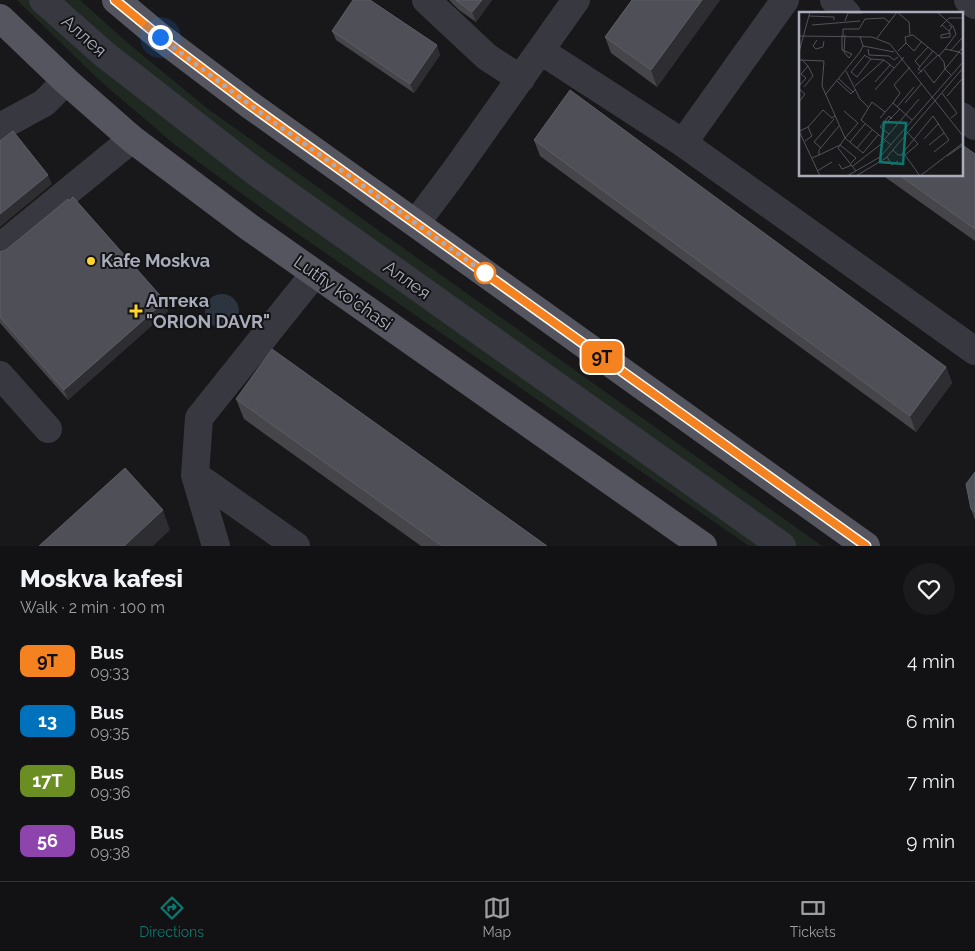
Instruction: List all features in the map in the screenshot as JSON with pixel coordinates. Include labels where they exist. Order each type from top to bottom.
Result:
[{"type":"main road","points":[[116,0],[160,37],[250,105],[866,546]]},
{"type":"main road","name":"Lutfiy ko'chasi","points":[[0,18],[66,81],[132,139],[249,227],[703,546]]},
{"type":"street","name":"Аллея","points":[[43,0],[104,54],[257,173],[782,546]]},
{"type":"street","points":[[426,0],[487,57],[521,79]]},
{"type":"street","points":[[416,223],[576,0]]},
{"type":"street","points":[[683,143],[785,0]]},
{"type":"street","points":[[834,0],[845,12]]},
{"type":"street","points":[[968,0],[975,5]]},
{"type":"street","points":[[541,51],[683,143],[975,351]]},
{"type":"street","points":[[0,127],[44,104],[66,81]]},
{"type":"street","points":[[962,117],[975,126]]},
{"type":"street","points":[[0,248],[132,139]]},
{"type":"street","points":[[216,546],[195,475],[199,418],[315,273]]},
{"type":"street","points":[[0,375],[48,429]]},
{"type":"street","points":[[195,475],[296,546]]},
{"type":"shaded area","points":[[17,0],[80,0],[130,45],[208,109],[822,546],[749,546],[285,225],[175,145],[97,78]]},
{"type":"water","points":[[222,294],[234,299],[239,311],[234,323],[222,328],[210,323],[205,311],[210,299]]},
{"type":"building","points":[[353,0],[370,0],[437,45],[410,84],[332,31]]},
{"type":"building","points":[[456,0],[482,0],[472,12]]},
{"type":"building","points":[[632,0],[702,0],[651,70],[605,37]]},
{"type":"building","points":[[570,90],[946,367],[910,416],[534,140]]},
{"type":"building","points":[[13,131],[48,175],[0,214],[0,141]]},
{"type":"building","points":[[962,145],[975,154],[975,229],[900,176],[962,176]]},
{"type":"building","points":[[73,197],[165,301],[64,390],[0,317],[0,252],[6,250],[68,199],[69,201]]},
{"type":"building","points":[[272,349],[547,546],[442,546],[236,399]]},
{"type":"building","points":[[125,468],[163,510],[124,546],[39,546]]},
{"type":"building","points":[[975,472],[975,512],[971,509],[966,484]]},
{"type":"bus line","name":"9Т","points":[[115,0],[160,37],[250,105],[866,546]]},
{"type":"place","name":"Kafe Moskva","points":[[91,261]]},
{"type":"place","name":"Аптека \"ORION DAVR\"","points":[[136,311]]},
{"type":"route","points":[[160,37],[250,105],[485,273]]}]
